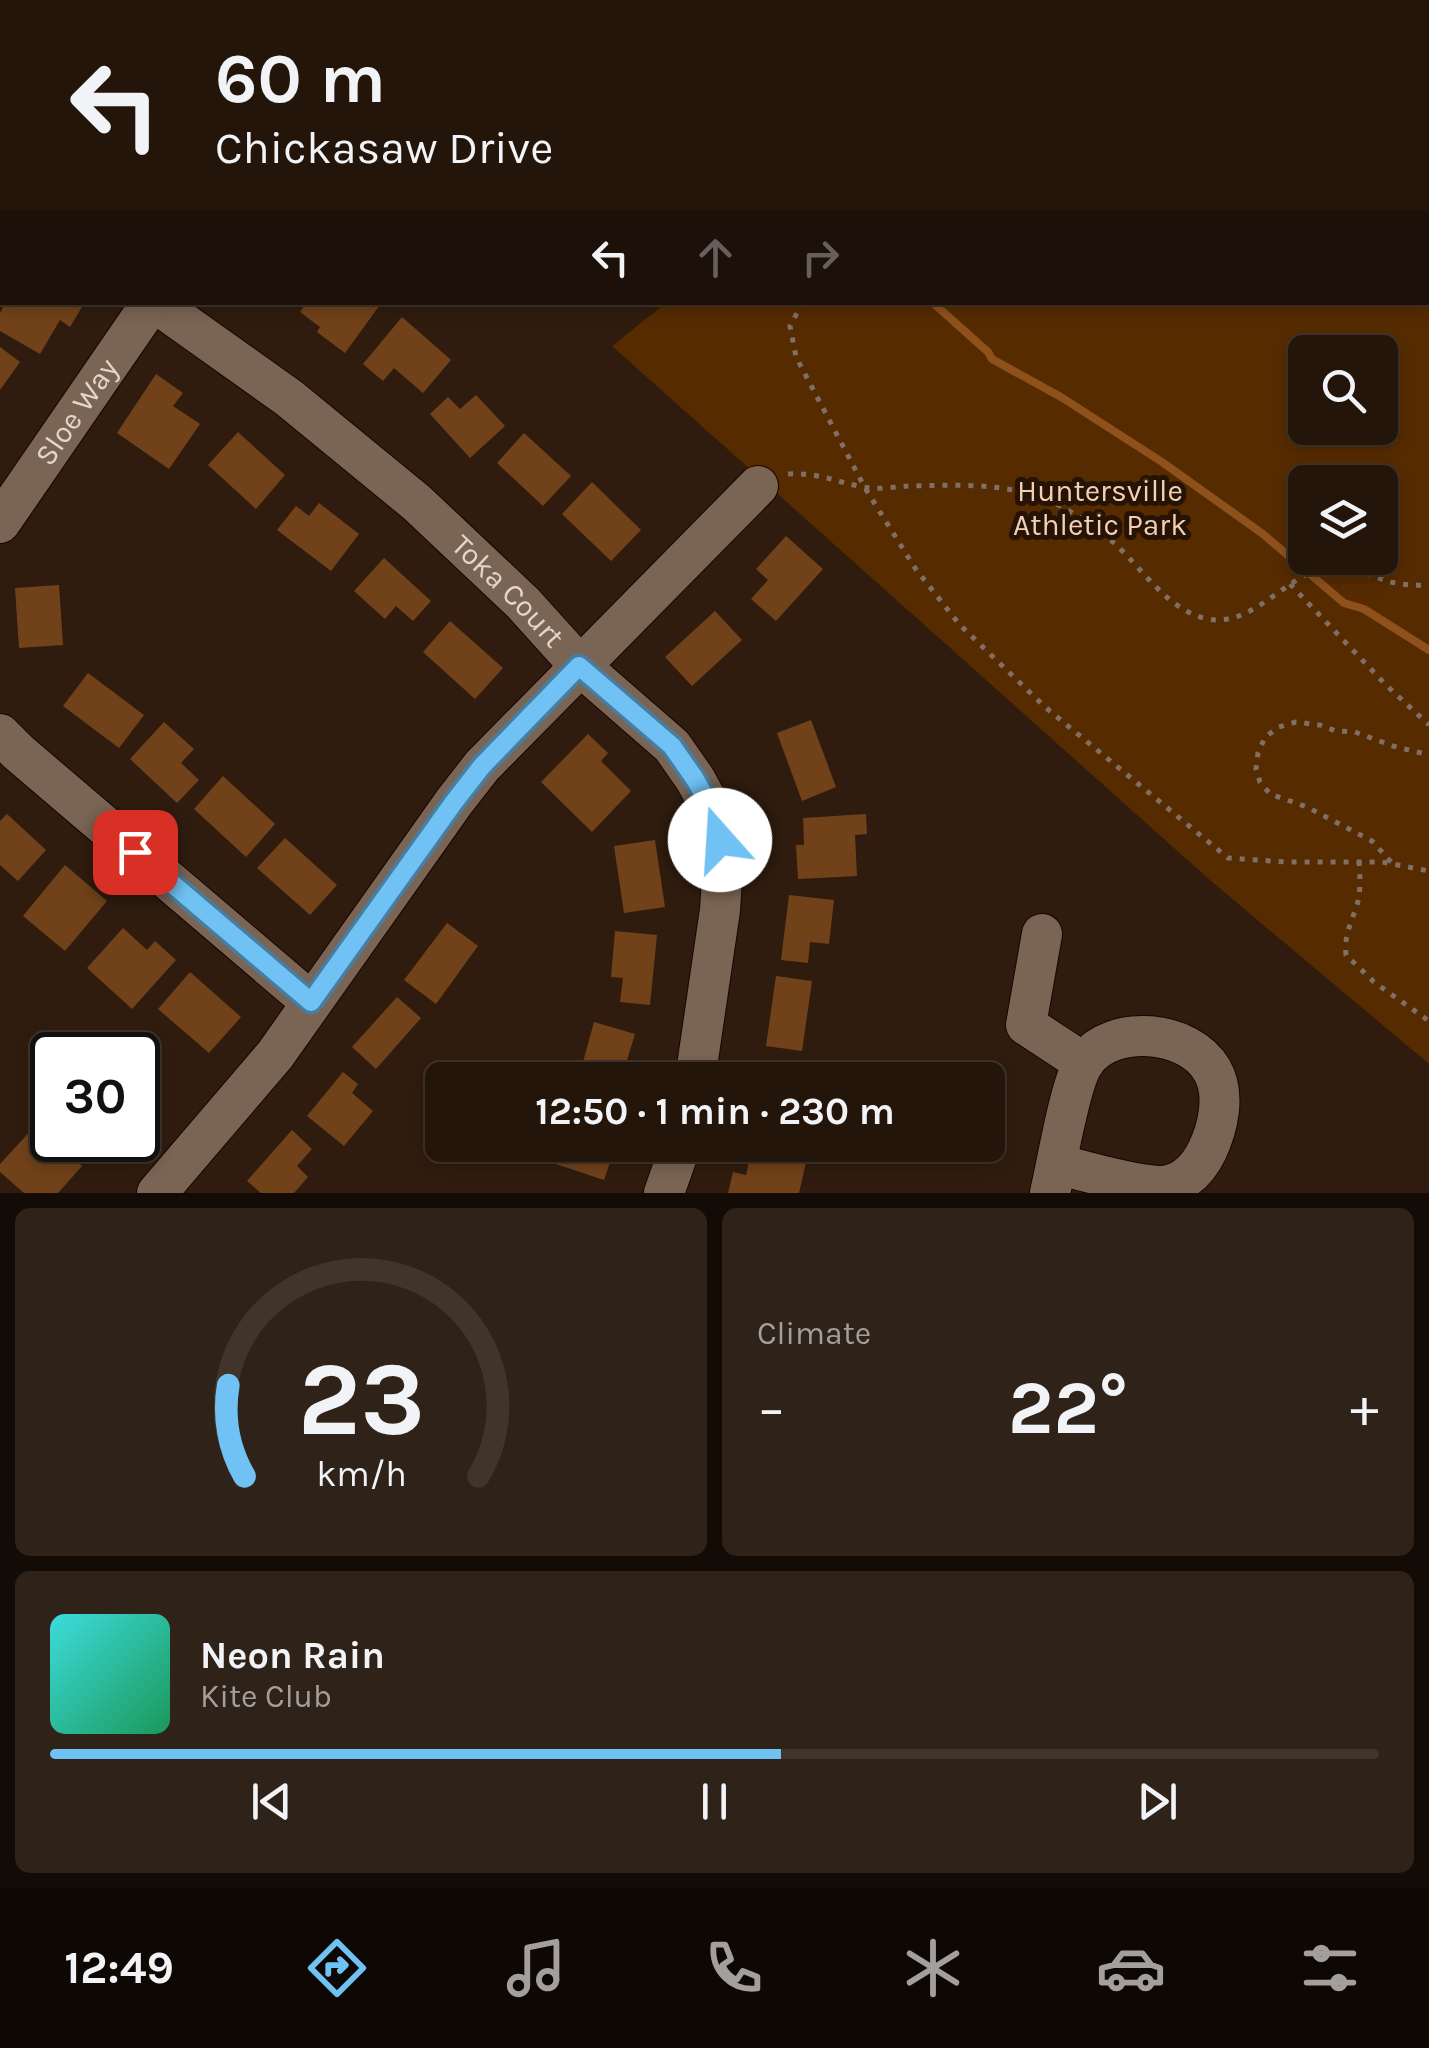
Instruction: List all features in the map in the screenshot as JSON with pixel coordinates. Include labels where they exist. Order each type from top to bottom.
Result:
[{"type":"street","name":"Sloe Way","points":[[0,524],[151,305]]},
{"type":"street","name":"Toka Court","points":[[157,305],[289,398],[417,503],[523,603],[579,666],[672,746],[716,817],[723,864],[698,1062]]},
{"type":"street","points":[[158,1193],[275,1055],[482,766],[758,486]]},
{"type":"street","points":[[0,734],[311,1002]]},
{"type":"street","points":[[1042,934],[1026,1025],[1084,1062]]},
{"type":"street","points":[[1122,1038],[1157,1038],[1197,1053],[1207,1063],[1216,1077],[1219,1094],[1215,1130],[1196,1169],[1184,1179],[1168,1186],[1152,1186],[1054,1178],[1076,1080],[1084,1062],[1104,1044],[1122,1038]]},
{"type":"street","points":[[664,1193],[675,1162]]},
{"type":"path","points":[[801,305],[790,326],[796,357],[865,488],[915,568],[958,624],[1045,706],[1228,858],[1393,864],[1429,871]]},
{"type":"path","points":[[758,486],[789,473],[811,473],[865,488],[979,484],[1026,491],[1070,511],[1113,542],[1172,600],[1211,620],[1236,616],[1257,606],[1320,568],[1342,568],[1390,582],[1429,585]]},
{"type":"path","points":[[1290,584],[1429,725]]},
{"type":"path","points":[[1393,864],[1372,840],[1270,794],[1256,769],[1258,753],[1265,736],[1296,722],[1355,732],[1429,754]]},
{"type":"path","points":[[1359,862],[1360,888],[1344,940],[1346,955],[1374,982],[1429,1021]]},
{"type":"green space","name":"Huntersville Athletic Park","points":[[663,305],[1429,305],[1429,1064],[1211,881],[612,346]]},
{"type":"building","points":[[4,305],[83,305],[70,327],[60,320],[40,354],[0,331]]},
{"type":"building","points":[[305,305],[380,305],[345,353],[317,332],[320,327],[300,312]]},
{"type":"building","points":[[402,317],[451,360],[423,393],[394,368],[383,381],[363,364]]},
{"type":"building","points":[[0,347],[20,362],[0,390]]},
{"type":"building","points":[[156,374],[183,393],[173,406],[200,424],[169,469],[117,433]]},
{"type":"building","points":[[476,395],[505,426],[470,458],[430,414],[448,397],[460,409]]},
{"type":"building","points":[[238,432],[285,475],[256,509],[208,465]]},
{"type":"building","points":[[524,433],[571,476],[543,506],[497,463]]},
{"type":"building","points":[[592,482],[641,530],[611,561],[562,514]]},
{"type":"building","points":[[319,503],[359,534],[331,571],[277,530],[296,506],[309,516]]},
{"type":"building","points":[[786,536],[823,569],[776,621],[751,599],[768,580],[756,569]]},
{"type":"building","points":[[384,558],[431,601],[413,621],[396,606],[385,619],[354,591]]},
{"type":"building","points":[[59,585],[63,645],[19,648],[15,588]]},
{"type":"building","points":[[715,611],[742,640],[692,686],[665,657]]},
{"type":"building","points":[[450,621],[503,668],[475,699],[423,652]]},
{"type":"building","points":[[88,673],[144,715],[119,748],[63,706]]},
{"type":"building","points":[[811,720],[836,787],[802,801],[777,733]]},
{"type":"building","points":[[164,722],[194,749],[181,763],[199,780],[177,803],[130,759]]},
{"type":"building","points":[[588,734],[608,753],[601,761],[631,791],[592,832],[541,782]]},
{"type":"building","points":[[223,776],[275,824],[246,857],[194,809]]},
{"type":"building","points":[[7,814],[46,850],[18,881],[0,865],[0,821]]},
{"type":"building","points":[[866,814],[867,834],[855,835],[857,876],[798,879],[796,845],[804,845],[803,818]]},
{"type":"building","points":[[285,838],[337,885],[310,915],[257,868]]},
{"type":"building","points":[[655,840],[665,907],[624,913],[614,846]]},
{"type":"building","points":[[65,865],[107,901],[65,951],[23,916]]},
{"type":"building","points":[[789,895],[834,900],[829,944],[810,942],[808,963],[781,960]]},
{"type":"building","points":[[447,923],[478,946],[436,1004],[404,980]]},
{"type":"building","points":[[123,928],[147,950],[155,941],[176,960],[132,1009],[87,968]]},
{"type":"building","points":[[615,931],[657,935],[650,1005],[620,1002],[623,978],[611,977]]},
{"type":"building","points":[[190,972],[241,1017],[209,1053],[158,1009]]},
{"type":"building","points":[[776,976],[812,981],[802,1051],[766,1046]]},
{"type":"building","points":[[397,997],[421,1018],[376,1069],[352,1047]]},
{"type":"building","points":[[594,1022],[635,1034],[626,1062],[583,1062]]},
{"type":"building","points":[[343,1072],[358,1084],[352,1093],[373,1111],[344,1146],[307,1116]]},
{"type":"building","points":[[292,1130],[312,1149],[297,1166],[308,1177],[294,1193],[261,1193],[247,1181]]},
{"type":"building","points":[[30,1132],[30,1162],[78,1162],[82,1166],[58,1193],[24,1193],[0,1172],[0,1164]]},
{"type":"building","points":[[553,1162],[610,1162],[604,1180]]},
{"type":"building","points":[[749,1162],[806,1162],[799,1193],[728,1193],[733,1172],[746,1175]]},
{"type":"waterway","points":[[935,305],[992,359],[1061,397],[1162,462],[1263,534],[1344,603],[1364,609],[1429,650]]},
{"type":"route","points":[[135,852],[311,1002],[482,766],[579,666],[672,746],[716,817],[720,840]]}]
